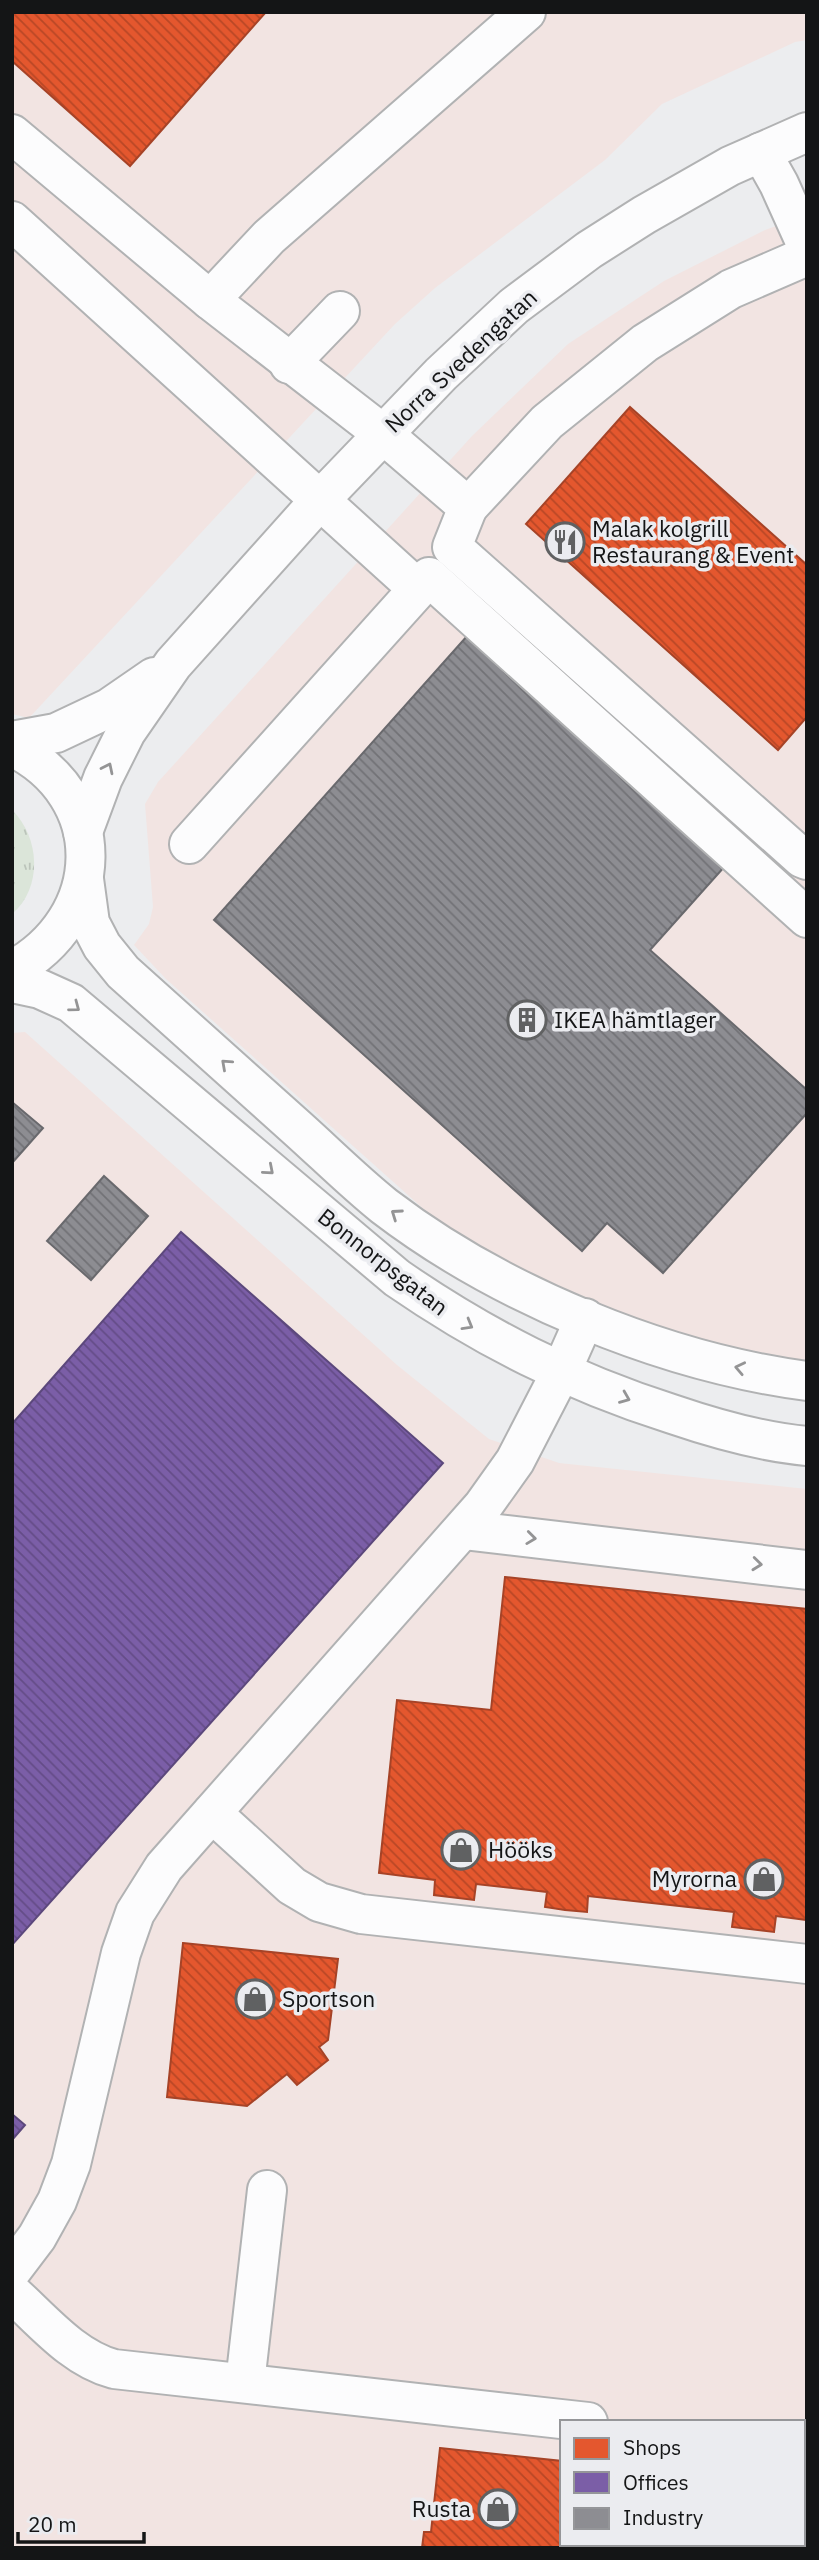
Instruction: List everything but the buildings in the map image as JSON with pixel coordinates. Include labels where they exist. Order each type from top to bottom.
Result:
[{"type":"street","points":[[210,300],[269,237],[526,12]]},
{"type":"street","name":"Norra Svedengatan","points":[[83,832],[103,778],[126,732],[173,664],[320,500],[441,374],[514,306],[589,250],[730,166],[807,132]]},
{"type":"street","points":[[12,134],[210,300],[289,364],[383,434],[468,507]]},
{"type":"street","points":[[761,152],[779,184],[807,246]]},
{"type":"street","points":[[12,221],[418,589]]},
{"type":"street","points":[[807,256],[731,289],[645,343],[547,422],[468,507],[452,547],[807,860]]},
{"type":"street","points":[[289,364],[341,311]]},
{"type":"street","points":[[189,844],[429,577],[807,918]]},
{"type":"street","name":"Norra Svedengatan","points":[[12,741],[56,733],[109,708],[173,664]]},
{"type":"street","points":[[12,747],[31,756],[55,777],[73,803],[83,832],[86,856],[84,879],[77,903],[66,925],[41,951],[12,970]]},
{"type":"street","name":"Bonnorpsgatan","points":[[84,879],[90,923],[102,946],[123,972],[383,1205],[452,1254],[505,1284],[672,1351],[807,1381]]},
{"type":"street","name":"Bonnorpsgatan","points":[[12,983],[40,989],[71,1003],[397,1278],[449,1314],[561,1372],[636,1402],[750,1437],[807,1446]]},
{"type":"street","points":[[12,2270],[37,2236],[57,2201],[71,2164],[121,1953],[135,1913],[164,1867],[463,1530],[515,1461],[561,1372],[585,1318]]},
{"type":"street","points":[[463,1530],[807,1570]]},
{"type":"street","points":[[212,1813],[292,1886],[319,1902],[361,1914],[807,1964]]},
{"type":"street","points":[[246,2383],[267,2190]]},
{"type":"street","points":[[12,2293],[81,2356],[97,2365],[114,2369],[570,2420]]},
{"type":"shaded area","points":[[12,12],[807,12],[807,40],[795,42],[662,104],[605,160],[435,288],[395,324],[29,718],[12,714]]},
{"type":"shaded area","points":[[807,215],[807,1367],[707,1348],[545,1288],[437,1221],[166,979],[134,945],[149,924],[153,907],[145,804],[158,782],[472,436],[568,344],[664,281],[765,230]]},
{"type":"shaded area","points":[[25,1032],[397,1365],[489,1439],[559,1463],[807,1489],[807,2548],[12,2548],[12,1033]]},
{"type":"green space","points":[[12,810],[28,834],[34,862],[29,891],[12,914]]},
{"type":"place","name":"Malak kolgrill Restaurang & Event","points":[[565,542]]},
{"type":"place","name":"IKEA hämtlager","points":[[527,1020]]},
{"type":"place","name":"Hööks","points":[[461,1850]]},
{"type":"place","name":"Myrorna","points":[[764,1879]]},
{"type":"place","name":"Sportson","points":[[255,1999]]},
{"type":"place","name":"Rusta","points":[[498,2509]]}]
